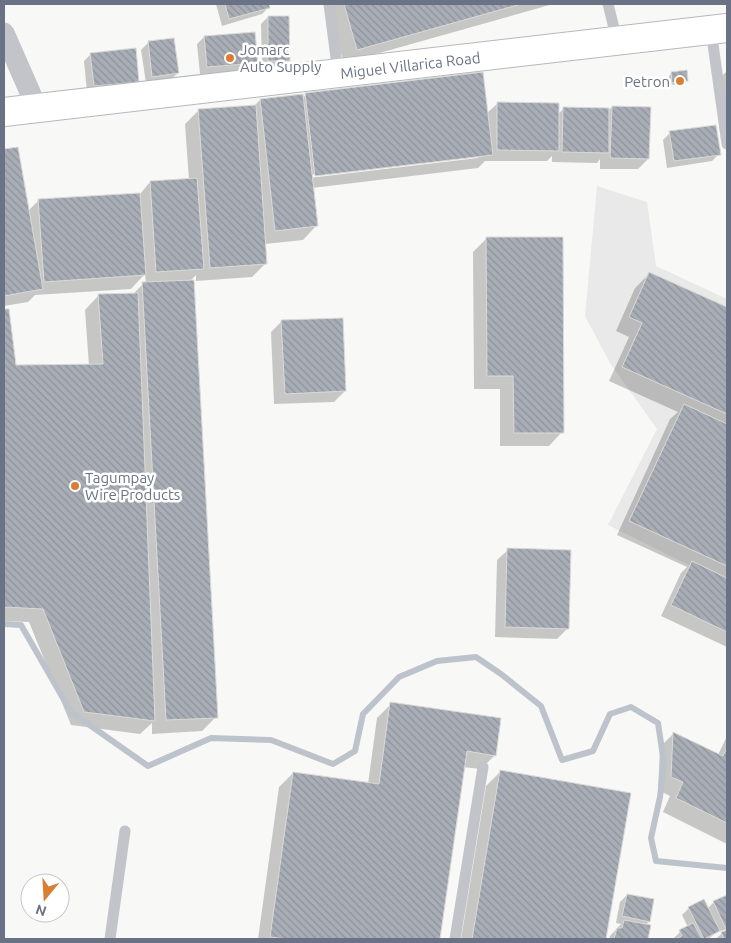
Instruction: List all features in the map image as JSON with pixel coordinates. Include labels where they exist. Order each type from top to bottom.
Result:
[{"type":"main road","name":"Miguel Villarica Road","points":[[4,112],[719,29]]},
{"type":"street","points":[[4,33],[37,108]]},
{"type":"lane","points":[[329,4],[338,73]]},
{"type":"lane","points":[[608,4],[617,40]]},
{"type":"lane","points":[[719,29],[727,144]]},
{"type":"lane","points":[[455,939],[483,767]]},
{"type":"lane","points":[[110,939],[125,831]]},
{"type":"shaded area","points":[[597,186],[647,202],[656,266],[727,299],[727,584],[608,525],[657,429],[610,363],[585,316]]},
{"type":"building","points":[[225,4],[269,4],[270,8],[229,19]]},
{"type":"building","points":[[344,4],[521,4],[357,50]]},
{"type":"building","points":[[268,16],[289,16],[290,61],[268,61]]},
{"type":"building","points":[[255,32],[258,63],[207,67],[204,36]]},
{"type":"building","points":[[174,38],[179,73],[152,77],[148,41]]},
{"type":"building","points":[[136,48],[139,82],[94,86],[90,53]]},
{"type":"building","points":[[687,70],[688,81],[672,83],[671,72]]},
{"type":"building","points":[[483,72],[493,155],[315,176],[305,93]]},
{"type":"building","points":[[303,94],[318,226],[275,231],[260,99]]},
{"type":"building","points":[[497,102],[559,103],[559,151],[497,150]]},
{"type":"building","points":[[256,105],[267,264],[210,268],[198,109]]},
{"type":"building","points":[[612,106],[651,107],[649,159],[610,158]]},
{"type":"building","points":[[563,107],[609,108],[609,153],[562,152]]},
{"type":"building","points":[[716,125],[721,155],[674,161],[669,131]]},
{"type":"building","points":[[18,147],[43,289],[4,296],[4,149]]},
{"type":"building","points":[[197,178],[204,269],[156,272],[150,181]]},
{"type":"building","points":[[140,193],[146,275],[44,282],[38,199]]},
{"type":"building","points":[[486,237],[563,237],[564,433],[514,433],[513,376],[487,376]]},
{"type":"building","points":[[649,272],[727,307],[727,414],[622,367],[642,323],[629,317]]},
{"type":"building","points":[[194,280],[218,718],[166,720],[142,282]]},
{"type":"building","name":"Tagumpay Wire Products","points":[[138,293],[155,721],[84,712],[43,609],[4,607],[4,309],[9,309],[16,365],[103,364],[98,294]]},
{"type":"building","points":[[343,318],[346,391],[285,394],[281,320]]},
{"type":"building","points":[[684,404],[727,424],[727,566],[629,521]]},
{"type":"building","points":[[507,548],[571,550],[569,629],[505,627]]},
{"type":"building","points":[[692,561],[727,578],[727,632],[671,605]]},
{"type":"building","points":[[390,702],[501,718],[496,756],[467,751],[440,939],[287,939],[270,937],[293,772],[379,784]]},
{"type":"building","points":[[673,732],[723,756],[727,748],[727,823],[676,798],[683,782],[671,777]]},
{"type":"building","points":[[500,770],[631,793],[606,939],[472,939]]},
{"type":"building","points":[[627,894],[654,899],[650,922],[622,916]]},
{"type":"building","points":[[727,895],[727,926],[725,927],[713,901]]},
{"type":"building","points":[[704,899],[720,931],[704,939],[688,907]]},
{"type":"building","points":[[624,920],[651,925],[648,939],[614,939],[617,928],[622,928]]},
{"type":"building","points":[[693,923],[702,939],[675,939],[682,936],[679,930]]},
{"type":"building","points":[[727,930],[727,939],[724,939],[721,932]]},
{"type":"waterway","points":[[4,624],[21,625],[71,712],[148,766],[211,738],[271,740],[333,764],[355,751],[363,714],[399,677],[437,661],[476,657],[501,674],[541,706],[562,760],[593,751],[610,714],[631,707],[658,723],[664,763],[660,797],[651,838],[656,861],[727,868]]},
{"type":"place","name":"Jomarc Auto Supply","points":[[230,58]]},
{"type":"place","name":"Petron","points":[[680,81]]},
{"type":"place","name":"Tagumpay Wire Products","points":[[75,486]]}]
